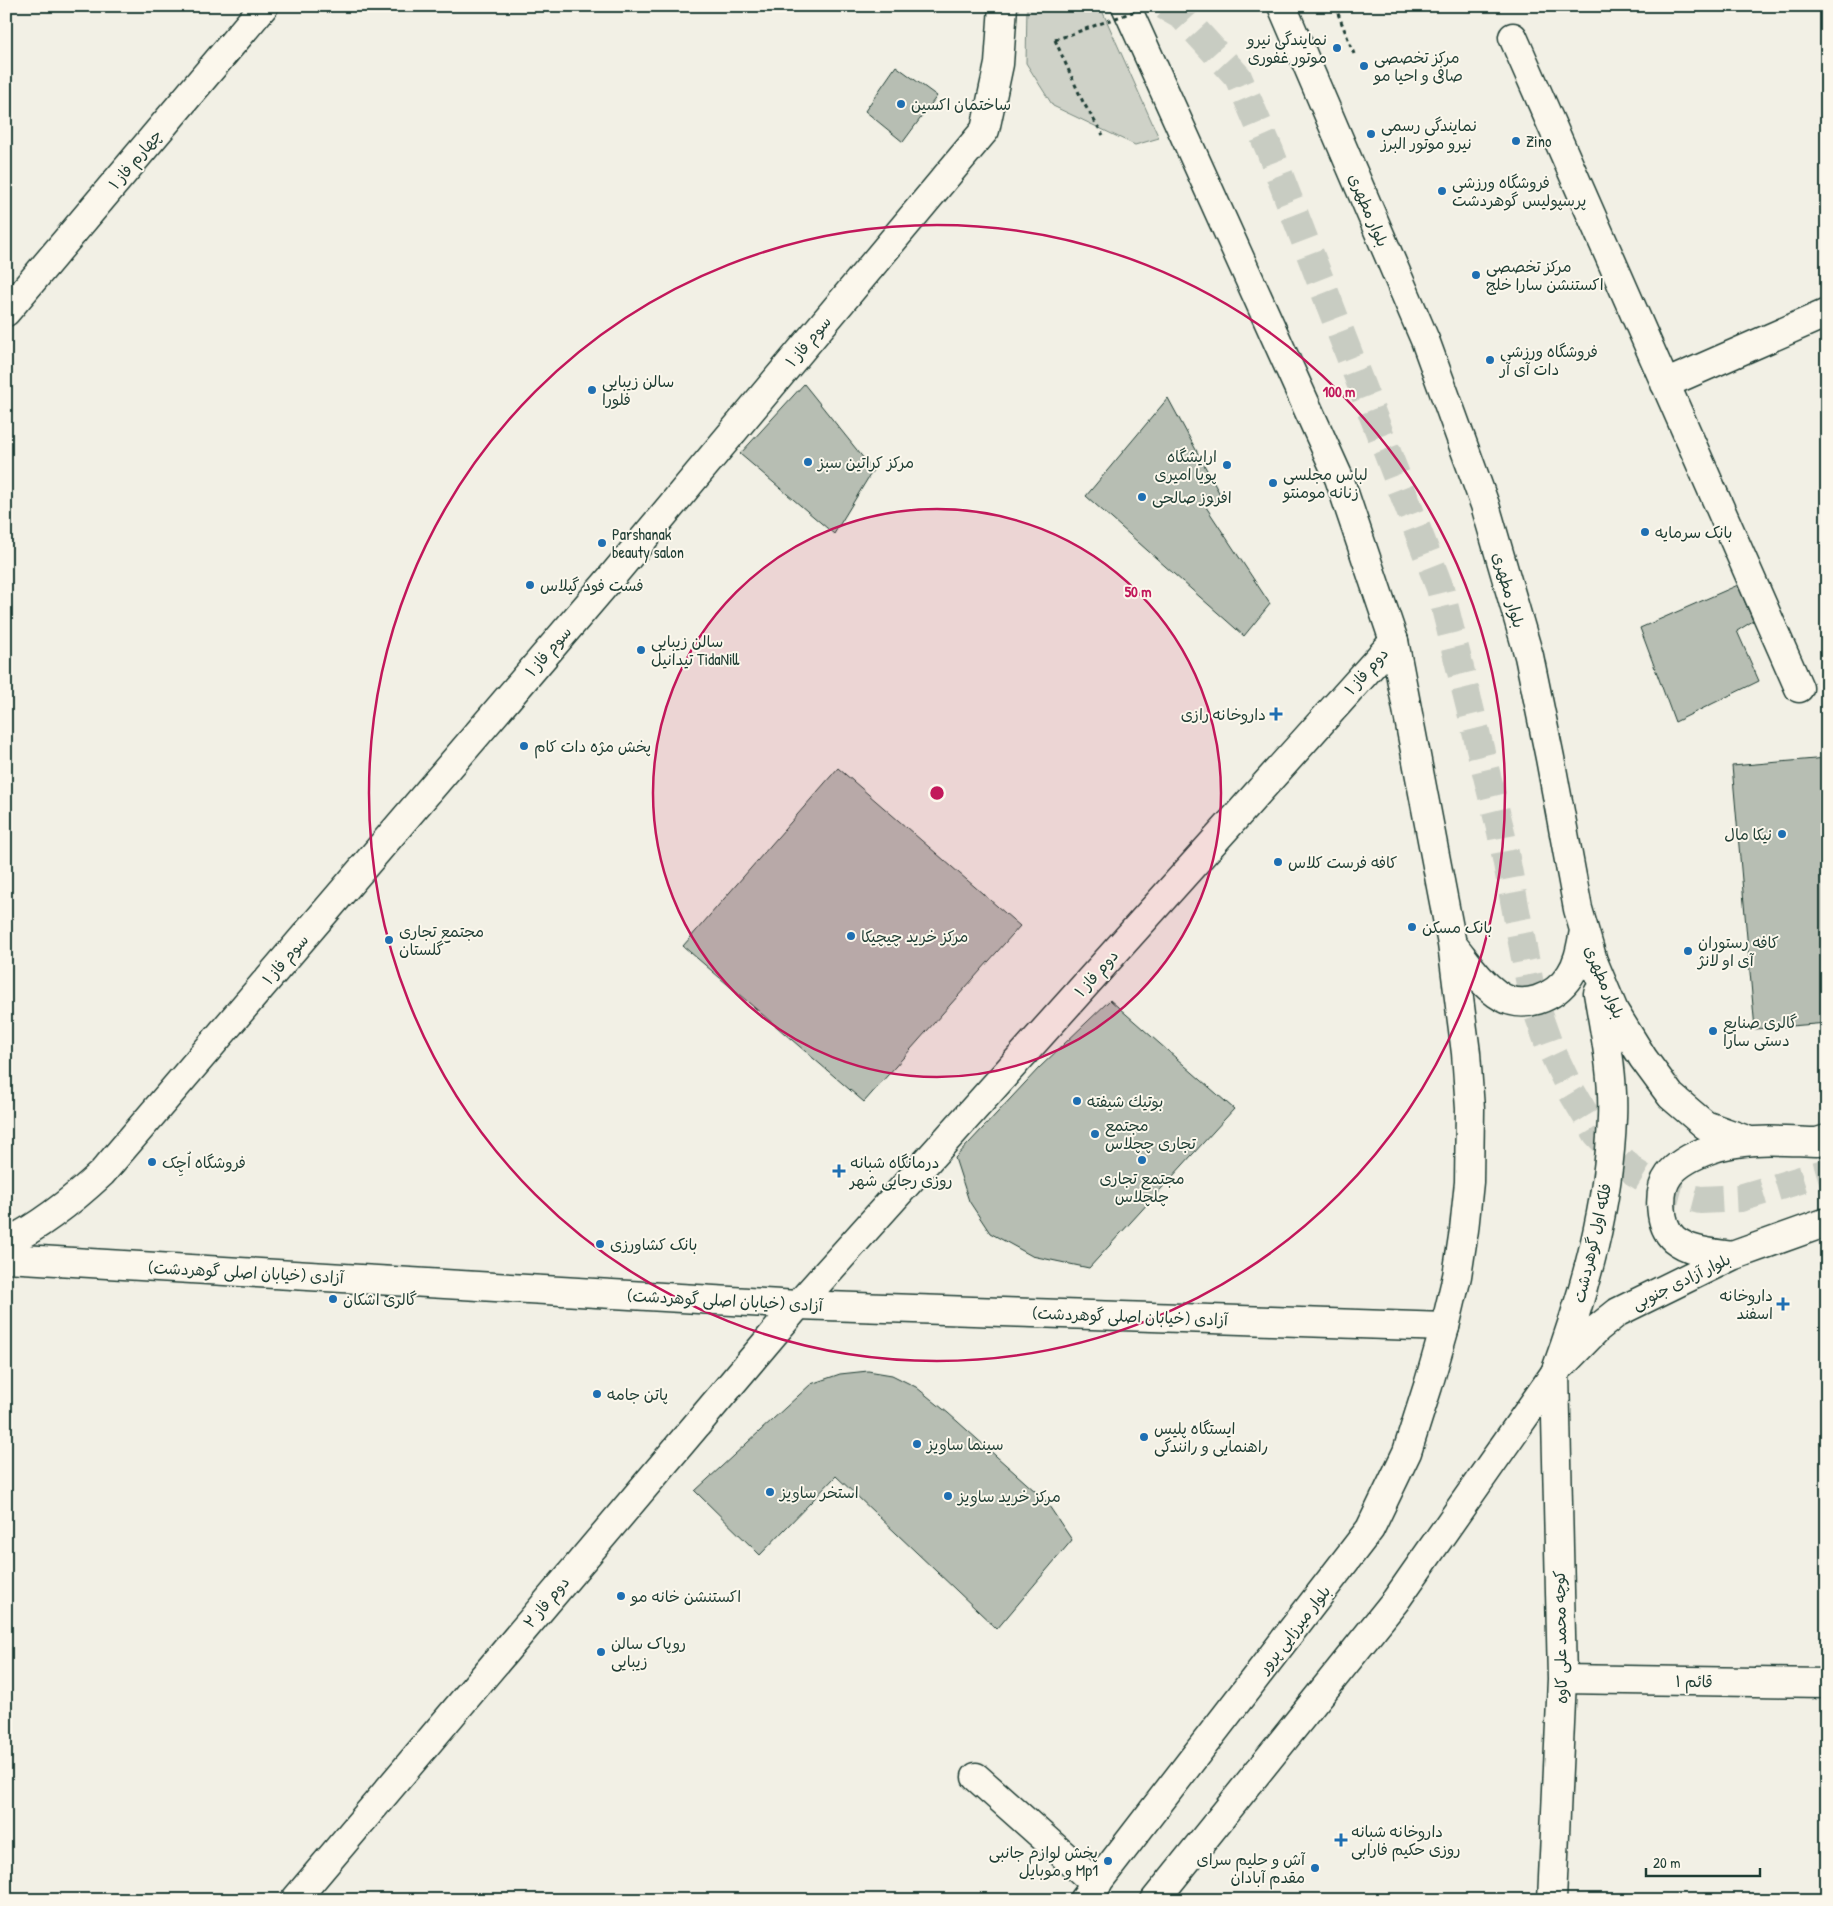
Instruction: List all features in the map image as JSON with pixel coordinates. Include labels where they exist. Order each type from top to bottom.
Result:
[{"type":"main road","name":"چهارم فاز ۱","points":[[6,312],[264,6]]},
{"type":"main road","name":"سوم فاز ۱","points":[[6,1243],[45,1220],[75,1198],[102,1173],[610,578],[984,130],[999,64],[1003,6]]},
{"type":"main road","points":[[1126,6],[1339,478],[1394,641],[1452,944],[1466,1054],[1470,1108],[1469,1182],[1457,1276],[1445,1327]]},
{"type":"main road","name":"بلوار مطهری","points":[[1282,6],[1425,340],[1485,505],[1529,656],[1578,909],[1593,960],[1614,1011],[1643,1058],[1670,1096],[1705,1125],[1747,1140]]},
{"type":"main road","points":[[1513,37],[1799,688]]},
{"type":"main road","points":[[1666,384],[1827,313]]},
{"type":"main road","name":"دوم فاز ۱","points":[[798,1305],[1394,641]]},
{"type":"main road","points":[[1452,944],[1480,978],[1498,995],[1516,1002],[1537,1001],[1554,993],[1570,975],[1580,953],[1584,930]]},
{"type":"main road","name":"فلکه اول گوهردشت","points":[[1555,1373],[1573,1325],[1590,1264],[1608,1175],[1612,1117],[1610,1072],[1593,960]]},
{"type":"main road","points":[[1732,1256],[1696,1250],[1674,1239],[1662,1218],[1661,1194],[1669,1175],[1687,1160],[1711,1149],[1747,1140],[1817,1142],[1827,1139]]},
{"type":"main road","name":"بلوار آزادی جنوبی","points":[[1555,1373],[1598,1328],[1618,1312],[1732,1256],[1827,1222]]},
{"type":"main road","name":"آزادی (خیابان اصلی گوهردشت)","points":[[6,1258],[798,1305],[1445,1327]]},
{"type":"main road","name":"دوم فاز ۲","points":[[295,1900],[798,1305]]},
{"type":"main road","name":"بلوار میرزایی پرور","points":[[1090,1892],[1370,1529],[1407,1452],[1445,1327]]},
{"type":"main road","points":[[1155,1900],[1396,1600],[1555,1373]]},
{"type":"main road","name":"کوچه محمد علی کاوه","points":[[1552,1900],[1562,1679],[1555,1373]]},
{"type":"main road","name":"قائم ۱","points":[[1562,1679],[1827,1682]]},
{"type":"main road","points":[[976,1777],[1090,1892]]},
{"type":"path","points":[[1103,135],[1083,102],[1054,40],[1149,6]]},
{"type":"path","points":[[1335,6],[1354,54]]},
{"type":"shaded area","points":[[1027,6],[1100,6],[1159,138],[1135,145],[1053,106],[1026,63]]},
{"type":"building","name":"ساختمان اکسین","points":[[896,66],[937,96],[903,142],[865,111]]},
{"type":"building","name":"مرکز کراتین سبز","points":[[804,384],[873,470],[834,534],[740,454]]},
{"type":"building","points":[[1168,398],[1222,498],[1206,507],[1270,604],[1244,636],[1086,496]]},
{"type":"building","points":[[1738,585],[1753,621],[1737,631],[1759,681],[1675,722],[1640,628]]},
{"type":"building","name":"نیکا مال","points":[[1827,758],[1827,1023],[1755,1029],[1732,766]]},
{"type":"building","name":"مرکز خرید چیچیکا","points":[[838,768],[1020,926],[864,1102],[683,946]]},
{"type":"building","name":"مجتمع تجاری چچلاس","points":[[1110,1000],[1234,1109],[1089,1268],[1032,1256],[990,1233],[969,1201],[955,1158],[1039,1068]]},
{"type":"building","name":"مرکز خرید ساویز","points":[[868,1371],[892,1375],[916,1387],[948,1413],[1045,1500],[1072,1540],[997,1629],[836,1476],[760,1555],[695,1491],[811,1384],[840,1374]]},
{"type":"tunnel","points":[[1164,6],[1183,17],[1238,77],[1270,151],[1440,588],[1501,832],[1533,1000],[1549,1045],[1570,1089],[1597,1134],[1634,1172],[1665,1191],[1700,1200],[1740,1198],[1827,1172]]},
{"type":"place","name":"نمایندگی نیرو موتور غفوری","points":[[1337,48]]},
{"type":"place","name":"مرکز تخصصی صافی و احیا مو","points":[[1364,66]]},
{"type":"place","name":"ساختمان اکسین","points":[[901,104]]},
{"type":"place","name":"نمایندگی رسمی نیرو موتور البرز","points":[[1371,134]]},
{"type":"place","name":"Zino","points":[[1516,141]]},
{"type":"place","name":"فروشگاه ورزشی پرسپولیس گوهردشت","points":[[1442,191]]},
{"type":"place","name":"مرکز تخصصی اکستنشن سارا خلج","points":[[1476,275]]},
{"type":"place","name":"فروشگاه ورزشی دات آی آر","points":[[1490,360]]},
{"type":"place","name":"سالن زیبایی فلورا","points":[[592,390]]},
{"type":"place","name":"مرکز کراتین سبز","points":[[808,462]]},
{"type":"place","name":"ارایشگاه پویا امیری","points":[[1227,465]]},
{"type":"place","name":"لباس مجلسی زنانه مومنتو","points":[[1273,483]]},
{"type":"place","name":"افروز صالحی","points":[[1142,497]]},
{"type":"place","name":"بانک سرمایه","points":[[1645,532]]},
{"type":"place","name":"Parshanak beauty salon","points":[[602,543]]},
{"type":"place","name":"فست فود گیلاس","points":[[530,585]]},
{"type":"place","name":"سالن زیبایی تیدانیل TidaNill","points":[[641,650]]},
{"type":"place","name":"داروخانه رازی","points":[[1276,714]]},
{"type":"place","name":"پخش مژه دات کام","points":[[524,746]]},
{"type":"place","name":"نیکا مال","points":[[1782,834]]},
{"type":"place","name":"کافه فرست کلاس","points":[[1278,862]]},
{"type":"place","name":"بانک مسکن","points":[[1412,927]]},
{"type":"place","name":"مرکز خرید چیچیکا","points":[[851,936]]},
{"type":"place","name":"مجتمع تجاری گلستان","points":[[389,940]]},
{"type":"place","name":"کافه رستوران آی او لانژ","points":[[1688,951]]},
{"type":"place","name":"گالری صنایع دستی سارا","points":[[1713,1031]]},
{"type":"place","name":"بوتيك شيفته","points":[[1077,1101]]},
{"type":"place","name":"مجتمع تجاری چچلاس","points":[[1095,1134]]},
{"type":"place","name":"مجتمع تجاری چلچلاس","points":[[1142,1160]]},
{"type":"place","name":"فروشگاه اُچِک","points":[[152,1162]]},
{"type":"place","name":"درمانگاه شبانه روزی رجایی شهر","points":[[839,1171]]},
{"type":"place","name":"بانک کشاورزی","points":[[600,1244]]},
{"type":"place","name":"گالری اشکان","points":[[333,1299]]},
{"type":"place","name":"داروخانه اسفند","points":[[1783,1304]]},
{"type":"place","name":"پاتن جامه","points":[[597,1394]]},
{"type":"place","name":"ایستگاه پلیس راهنمایی و رانندگی","points":[[1144,1437]]},
{"type":"place","name":"سینما ساویز","points":[[917,1444]]},
{"type":"place","name":"استخر ساویز","points":[[770,1492]]},
{"type":"place","name":"مرکز خرید ساویز","points":[[948,1496]]},
{"type":"place","name":"اکستنشن خانه مو","points":[[621,1596]]},
{"type":"place","name":"روپاک سالن زیبایی","points":[[601,1652]]},
{"type":"place","name":"داروخانه شبانه روزی حکیم فارابی","points":[[1341,1840]]},
{"type":"place","name":"پخش لوازم جانبی و موبایل Mp1","points":[[1108,1861]]},
{"type":"place","name":"آش و حلیم سرای مقدم آبادان","points":[[1315,1868]]}]
